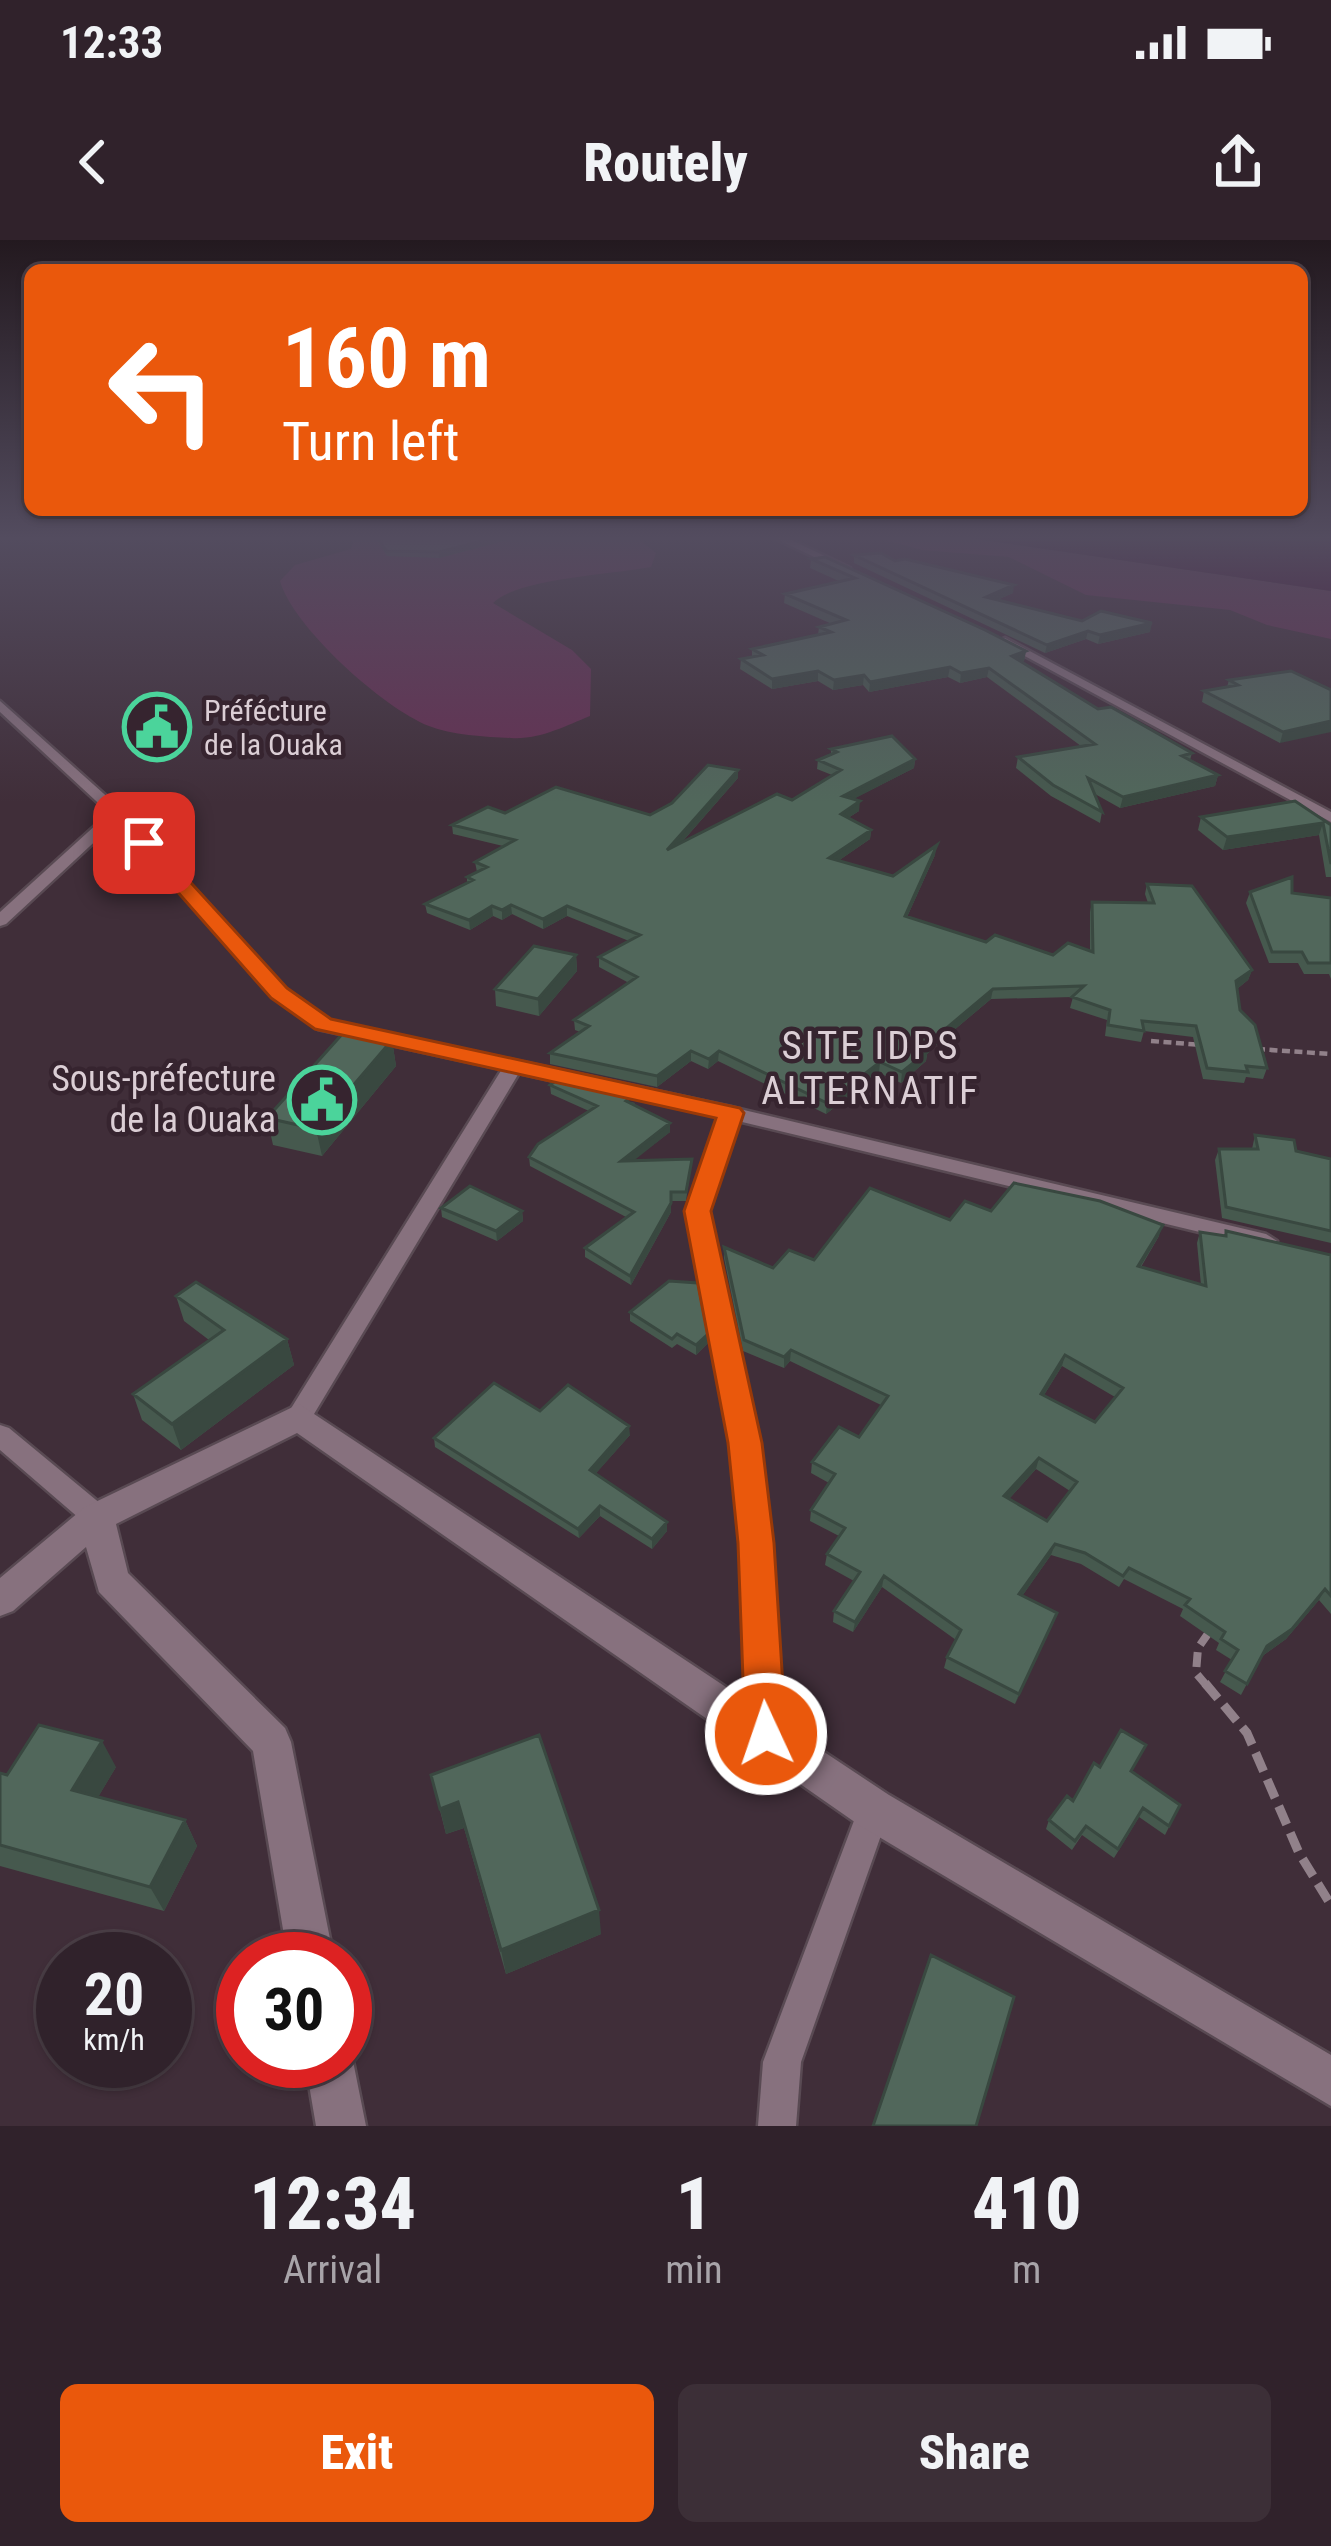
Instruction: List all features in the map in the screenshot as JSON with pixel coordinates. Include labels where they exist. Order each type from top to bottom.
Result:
[{"type":"street","points":[[990,633],[1331,818]]},
{"type":"street","points":[[0,705],[117,813],[299,1010],[323,1024],[731,1113],[1285,1245]]},
{"type":"street","points":[[0,921],[117,813]]},
{"type":"street","points":[[0,1600],[97,1516],[299,1417],[513,1067]]},
{"type":"street","points":[[731,1113],[698,1211],[745,1443],[756,1543],[766,1734]]},
{"type":"street","points":[[299,1417],[874,1810],[1331,2082]]},
{"type":"street","points":[[0,1435],[97,1516],[112,1581],[271,1742],[305,1932]]},
{"type":"street","points":[[778,2126],[782,2062],[874,1810]]},
{"type":"street","points":[[334,2088],[341,2126]]},
{"type":"path","points":[[1151,1041],[1218,1046]]},
{"type":"path","points":[[1241,1048],[1331,1054]]},
{"type":"path","points":[[1226,1610],[1198,1648],[1196,1673],[1247,1732],[1299,1853],[1331,1905]]},
{"type":"shaded area","points":[[307,626],[532,626],[572,650],[591,669],[590,716],[521,738],[448,732],[388,702]]},
{"type":"shaded area","points":[[1272,626],[1331,626],[1331,639]]},
{"type":"building","points":[[976,626],[1026,651],[1012,656],[1098,709],[1111,707],[1192,753],[1182,756],[1218,775],[1123,797],[1088,778],[1102,812],[1053,785],[1018,757],[1095,744],[989,668],[961,673],[950,667],[870,682],[864,675],[834,680],[818,671],[772,679],[741,659],[763,655],[752,649],[831,632],[819,627]]},
{"type":"building","points":[[1006,626],[1139,626],[1100,635],[1088,631],[1047,645]]},
{"type":"building","points":[[1291,671],[1331,690],[1331,721],[1283,732],[1204,691],[1238,685],[1229,680]]},
{"type":"building","points":[[892,736],[915,759],[843,796],[860,801],[841,814],[871,830],[829,858],[893,876],[937,845],[905,916],[986,942],[995,935],[1053,955],[1068,943],[1093,952],[1092,902],[1154,903],[1147,884],[1192,886],[1252,970],[1236,981],[1240,1010],[1255,1025],[1267,1068],[1246,1066],[1248,1072],[1207,1068],[1196,1026],[1142,1021],[1144,1031],[1108,1025],[1110,1010],[1072,997],[1084,986],[993,989],[902,1072],[880,1062],[827,1103],[719,1051],[709,1059],[691,1051],[657,1076],[550,1053],[589,1026],[574,1020],[637,977],[599,957],[640,935],[567,906],[543,919],[511,905],[502,910],[492,906],[469,920],[425,904],[473,880],[467,877],[487,867],[475,862],[515,840],[452,825],[488,807],[505,813],[556,787],[650,815],[672,803],[708,765],[738,770],[667,850],[777,794],[792,800],[841,770],[818,760],[837,752],[831,749]]},
{"type":"building","points":[[1295,801],[1331,825],[1331,864],[1323,823],[1227,837],[1201,817]]},
{"type":"building","points":[[1292,877],[1292,893],[1331,898],[1331,963],[1308,963],[1302,952],[1272,952],[1250,892]]},
{"type":"building","points":[[534,946],[576,955],[538,999],[495,989]]},
{"type":"building","points":[[345,1031],[392,1040],[316,1129],[267,1118]]},
{"type":"building","points":[[560,1078],[635,1094],[626,1101],[670,1123],[621,1161],[692,1159],[686,1192],[671,1192],[671,1203],[630,1276],[585,1248],[634,1212],[529,1157],[538,1144],[597,1106],[550,1085]]},
{"type":"building","points":[[1255,1135],[1294,1140],[1296,1151],[1331,1159],[1331,1231],[1226,1207],[1219,1149],[1258,1149]]},
{"type":"building","points":[[1014,1183],[1100,1201],[1163,1225],[1138,1266],[1206,1286],[1200,1232],[1226,1236],[1226,1231],[1331,1255],[1331,1596],[1325,1589],[1292,1629],[1267,1646],[1247,1684],[1225,1671],[1238,1650],[1221,1639],[1225,1632],[1185,1605],[1190,1599],[1129,1568],[1123,1576],[1085,1553],[1055,1544],[1019,1594],[1057,1613],[1019,1694],[947,1657],[961,1630],[884,1576],[855,1622],[834,1611],[860,1572],[827,1554],[845,1528],[811,1510],[835,1474],[812,1462],[839,1427],[859,1437],[888,1396],[791,1350],[784,1357],[744,1340],[724,1247],[773,1268],[789,1250],[814,1260],[870,1188],[950,1220],[965,1201],[991,1211]],"holes":[[[1065,1355],[1123,1388],[1095,1422],[1041,1394]],[[1039,1458],[1077,1482],[1047,1521],[1004,1496]]]},
{"type":"building","points":[[470,1186],[522,1211],[496,1231],[441,1208]]},
{"type":"building","points":[[669,1281],[698,1283],[708,1334],[696,1345],[677,1334],[672,1339],[630,1312]]},
{"type":"building","points":[[196,1282],[287,1339],[172,1424],[133,1394],[224,1330],[176,1296]]},
{"type":"building","points":[[494,1383],[540,1411],[568,1385],[629,1426],[590,1470],[667,1522],[652,1539],[600,1506],[578,1529],[434,1438]]},
{"type":"building","points":[[39,1725],[102,1741],[72,1790],[185,1820],[150,1887],[0,1845],[0,1773],[7,1775]]},
{"type":"building","points":[[1121,1730],[1146,1745],[1131,1771],[1180,1805],[1169,1826],[1143,1808],[1118,1849],[1086,1826],[1075,1841],[1049,1820],[1067,1796],[1073,1801],[1094,1763],[1100,1767]]},
{"type":"building","points":[[539,1735],[599,1910],[501,1950],[458,1802],[440,1809],[431,1775]]},
{"type":"building","points":[[931,1955],[1014,1997],[976,2126],[873,2126]]},
{"type":"place","name":"Préfécture de la Ouaka","points":[[157,727]]},
{"type":"place","name":"Sous-préfecture de la Ouaka","points":[[322,1100]]},
{"type":"district","name":"SITE IDPS ALTERNATIF","points":[[871,1068]]},
{"type":"route","points":[[144,843],[279,993],[323,1024],[731,1113],[698,1211],[745,1443],[756,1543],[766,1734]]}]
